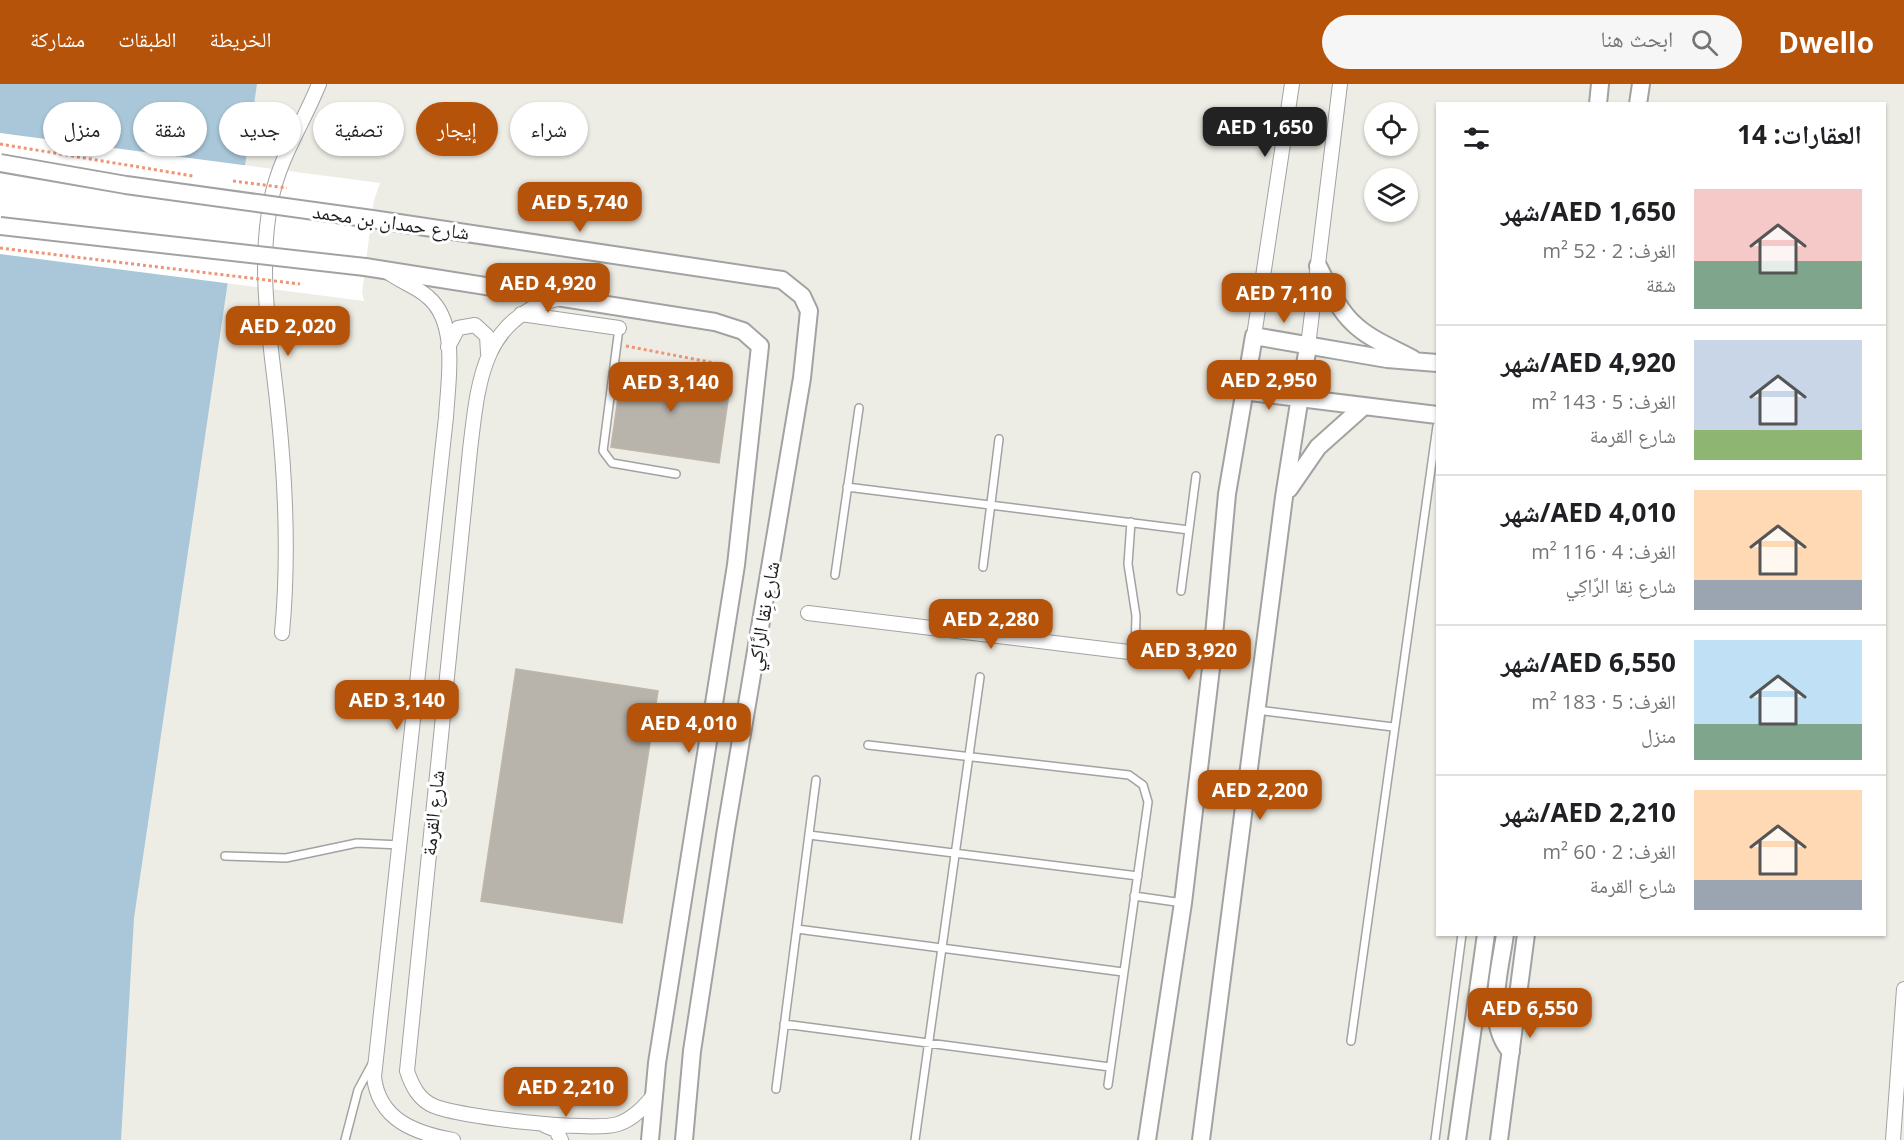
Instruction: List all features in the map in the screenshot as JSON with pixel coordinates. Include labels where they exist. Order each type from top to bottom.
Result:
[{"type":"street","points":[[282,633],[286,594],[286,514],[267,300],[265,244],[271,200],[284,157],[319,84]]},
{"type":"street","points":[[1147,1140],[1183,903],[1211,663],[1227,494],[1242,391],[1254,336],[1292,84]]},
{"type":"street","points":[[1201,1140],[1284,497],[1308,346],[1340,84]]},
{"type":"street","points":[[1598,102],[1600,84]]},
{"type":"street","points":[[1638,102],[1641,84]]},
{"type":"street","name":"شارع حمدان بن محمد","points":[[0,163],[126,185],[782,280]]},
{"type":"street","points":[[0,226],[383,269],[558,299]]},
{"type":"street","points":[[1318,266],[1341,309],[1353,322],[1366,333],[1420,362]]},
{"type":"street","name":"شارع القرمة","points":[[383,269],[428,296],[436,304],[445,324],[448,348],[446,417],[401,845],[376,1057],[375,1087],[390,1113],[407,1128],[453,1140]]},
{"type":"street","name":"شارع نِقا الرَّاكِي","points":[[684,1140],[692,1051],[726,829],[772,569],[810,326],[806,302],[782,280]]},
{"type":"street","name":"شارع نِقا الرَّاكِي","points":[[558,299],[715,322],[743,331],[760,346],[736,565],[654,1095],[650,1140]]},
{"type":"street","name":"شارع القرمة","points":[[558,299],[520,314],[505,327],[488,353],[471,442],[407,1071],[414,1089],[435,1107],[538,1123],[584,1126],[616,1124],[635,1115],[654,1095]]},
{"type":"street","points":[[520,314],[619,328]]},
{"type":"street","points":[[448,348],[454,332],[469,324],[484,331],[488,353]]},
{"type":"street","points":[[1254,336],[1308,346],[1436,363]]},
{"type":"street","points":[[1242,391],[1436,415]]},
{"type":"street","points":[[1284,497],[1318,447],[1364,406]]},
{"type":"street","points":[[808,613],[1135,651],[1211,663]]},
{"type":"street","points":[[1456,1140],[1486,936]]},
{"type":"street","points":[[1505,936],[1496,1012],[1499,1034],[1511,1052]]},
{"type":"street","points":[[1499,1140],[1526,936]]},
{"type":"street","points":[[1893,1140],[1904,989]]},
{"type":"street","name":"شارع القرمة","points":[[538,1123],[556,1130],[561,1140]]},
{"type":"lane","points":[[619,328],[603,451],[612,463],[676,474]]},
{"type":"lane","points":[[835,575],[859,408]]},
{"type":"lane","points":[[1351,1041],[1393,727],[1436,433]]},
{"type":"lane","points":[[983,567],[999,439]]},
{"type":"lane","points":[[1181,591],[1196,476]]},
{"type":"lane","points":[[848,487],[1189,530]]},
{"type":"lane","points":[[1131,522],[1128,564],[1136,616],[1135,651]]},
{"type":"lane","points":[[915,1140],[940,948],[980,676]]},
{"type":"lane","points":[[1257,710],[1393,727]]},
{"type":"lane","points":[[868,745],[1129,776],[1139,780],[1146,789],[1148,802],[1108,1085]]},
{"type":"lane","points":[[776,1089],[816,780]]},
{"type":"lane","points":[[809,835],[1138,876]]},
{"type":"lane","points":[[225,856],[286,858],[357,843],[401,845]]},
{"type":"lane","points":[[1134,896],[1183,903]]},
{"type":"lane","points":[[797,929],[1123,972]]},
{"type":"lane","points":[[1435,1140],[1462,936]]},
{"type":"lane","points":[[784,1024],[1110,1067]]},
{"type":"lane","points":[[345,1140],[358,1090],[376,1057]]},
{"type":"path","points":[[0,144],[197,177]]},
{"type":"path","points":[[231,181],[287,188]]},
{"type":"path","points":[[0,248],[300,284]]},
{"type":"path","points":[[617,344],[730,366]]},
{"type":"water","points":[[0,84],[257,84],[254,102],[219,102],[219,156],[246,156],[134,918],[121,1140],[0,1140]]},
{"type":"pier","points":[[0,133],[43,139],[43,156],[121,156],[121,149],[133,150],[133,156],[175,156],[380,183],[374,200],[362,292],[364,301],[0,254]]},
{"type":"building","points":[[623,363],[731,379],[719,463],[611,447]]},
{"type":"building","points":[[516,669],[658,691],[622,923],[481,901]]}]
